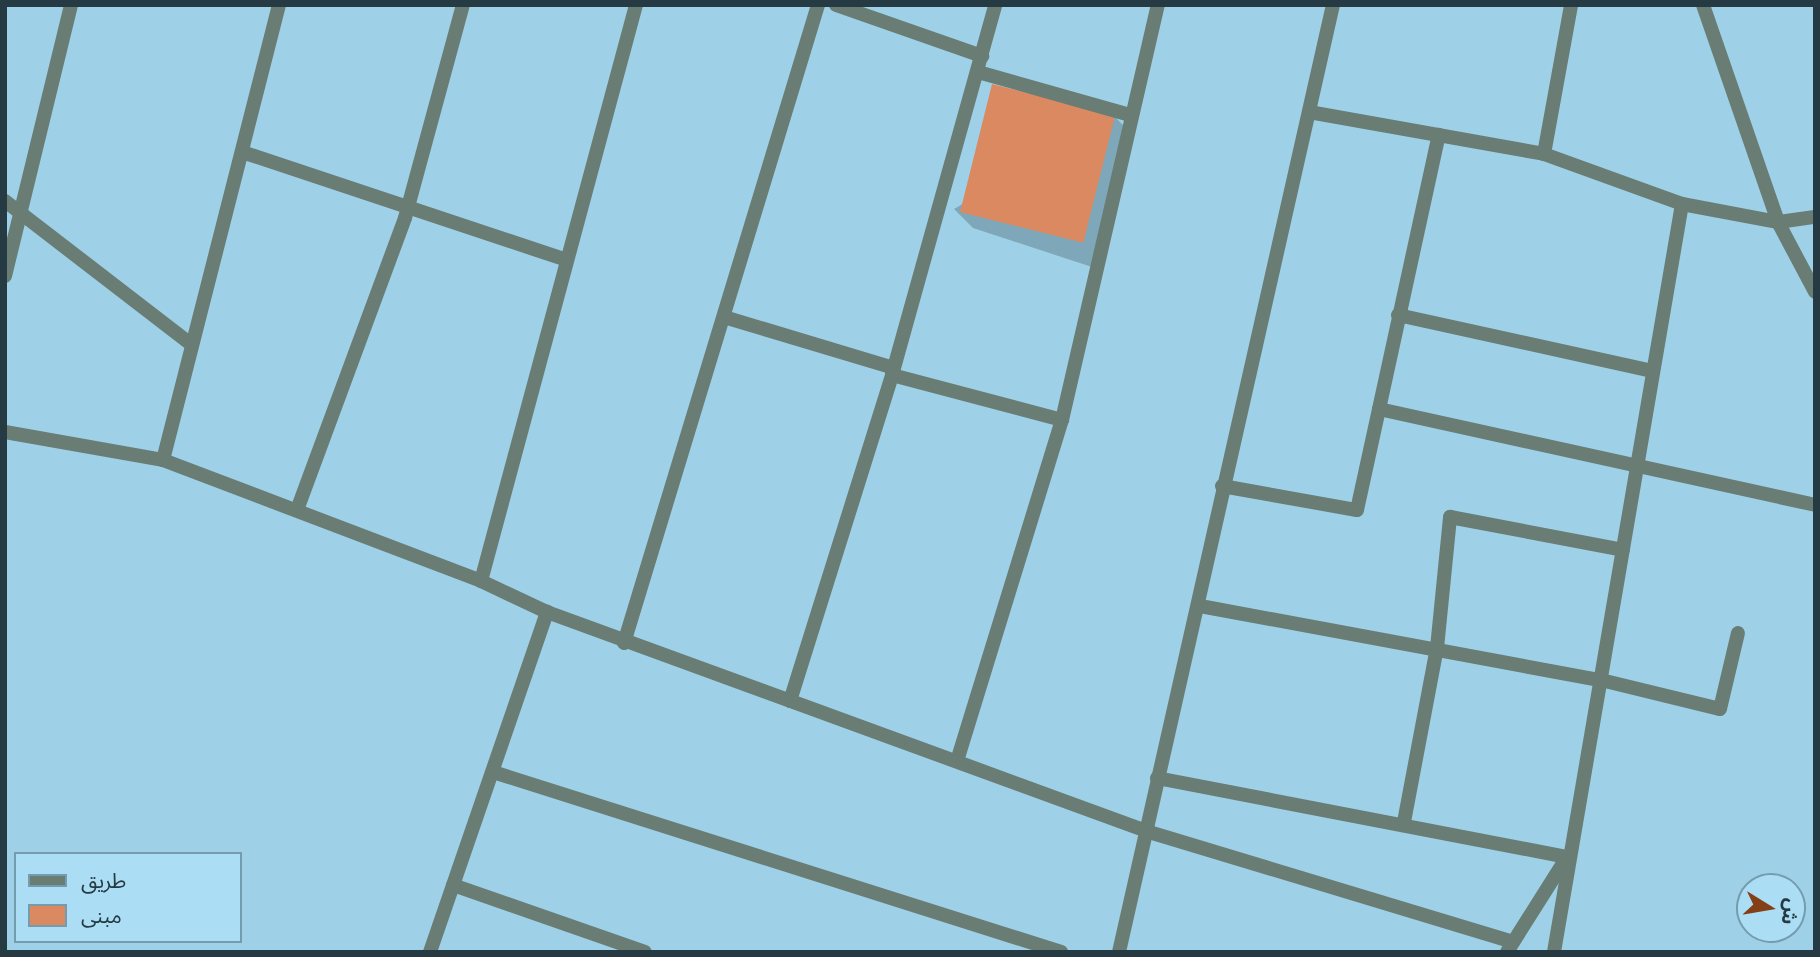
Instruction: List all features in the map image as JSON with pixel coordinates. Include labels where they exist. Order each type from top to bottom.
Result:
[{"type":"street","points":[[5,276],[71,5]]},
{"type":"street","points":[[163,460],[279,5]]},
{"type":"street","points":[[297,510],[408,207],[463,5]]},
{"type":"street","points":[[481,581],[636,5]]},
{"type":"street","points":[[624,643],[818,5]]},
{"type":"street","points":[[836,5],[982,57]]},
{"type":"street","points":[[789,701],[893,372],[995,5]]},
{"type":"street","points":[[957,761],[1062,420],[1157,5]]},
{"type":"street","points":[[1119,952],[1149,832],[1157,778],[1200,606],[1222,486],[1333,5]]},
{"type":"street","points":[[1544,154],[1571,5]]},
{"type":"street","points":[[1703,5],[1778,222],[1815,292]]},
{"type":"street","points":[[978,72],[1130,115]]},
{"type":"street","points":[[1309,112],[1544,154],[1682,204],[1778,222],[1815,217]]},
{"type":"street","points":[[1222,486],[1357,510],[1439,135]]},
{"type":"street","points":[[242,152],[567,260]]},
{"type":"street","points":[[5,201],[192,345]]},
{"type":"street","points":[[1554,952],[1567,857],[1601,680],[1682,204]]},
{"type":"street","points":[[1398,315],[1653,371]]},
{"type":"street","points":[[724,317],[893,372],[1062,420]]},
{"type":"street","points":[[1379,409],[1815,505]]},
{"type":"street","points":[[5,432],[163,460],[481,581],[547,612],[624,643],[1149,832],[1508,946],[1567,857]]},
{"type":"street","points":[[1404,822],[1437,648],[1450,517],[1623,550]]},
{"type":"street","points":[[1200,606],[1601,680],[1720,709],[1738,632]]},
{"type":"street","points":[[430,952],[547,612]]},
{"type":"street","points":[[493,772],[1062,952]]},
{"type":"street","points":[[1157,778],[1404,822],[1567,857]]},
{"type":"street","points":[[453,886],[645,952]]},
{"type":"building","points":[[992,84],[1115,115],[1083,243],[960,212]]}]
